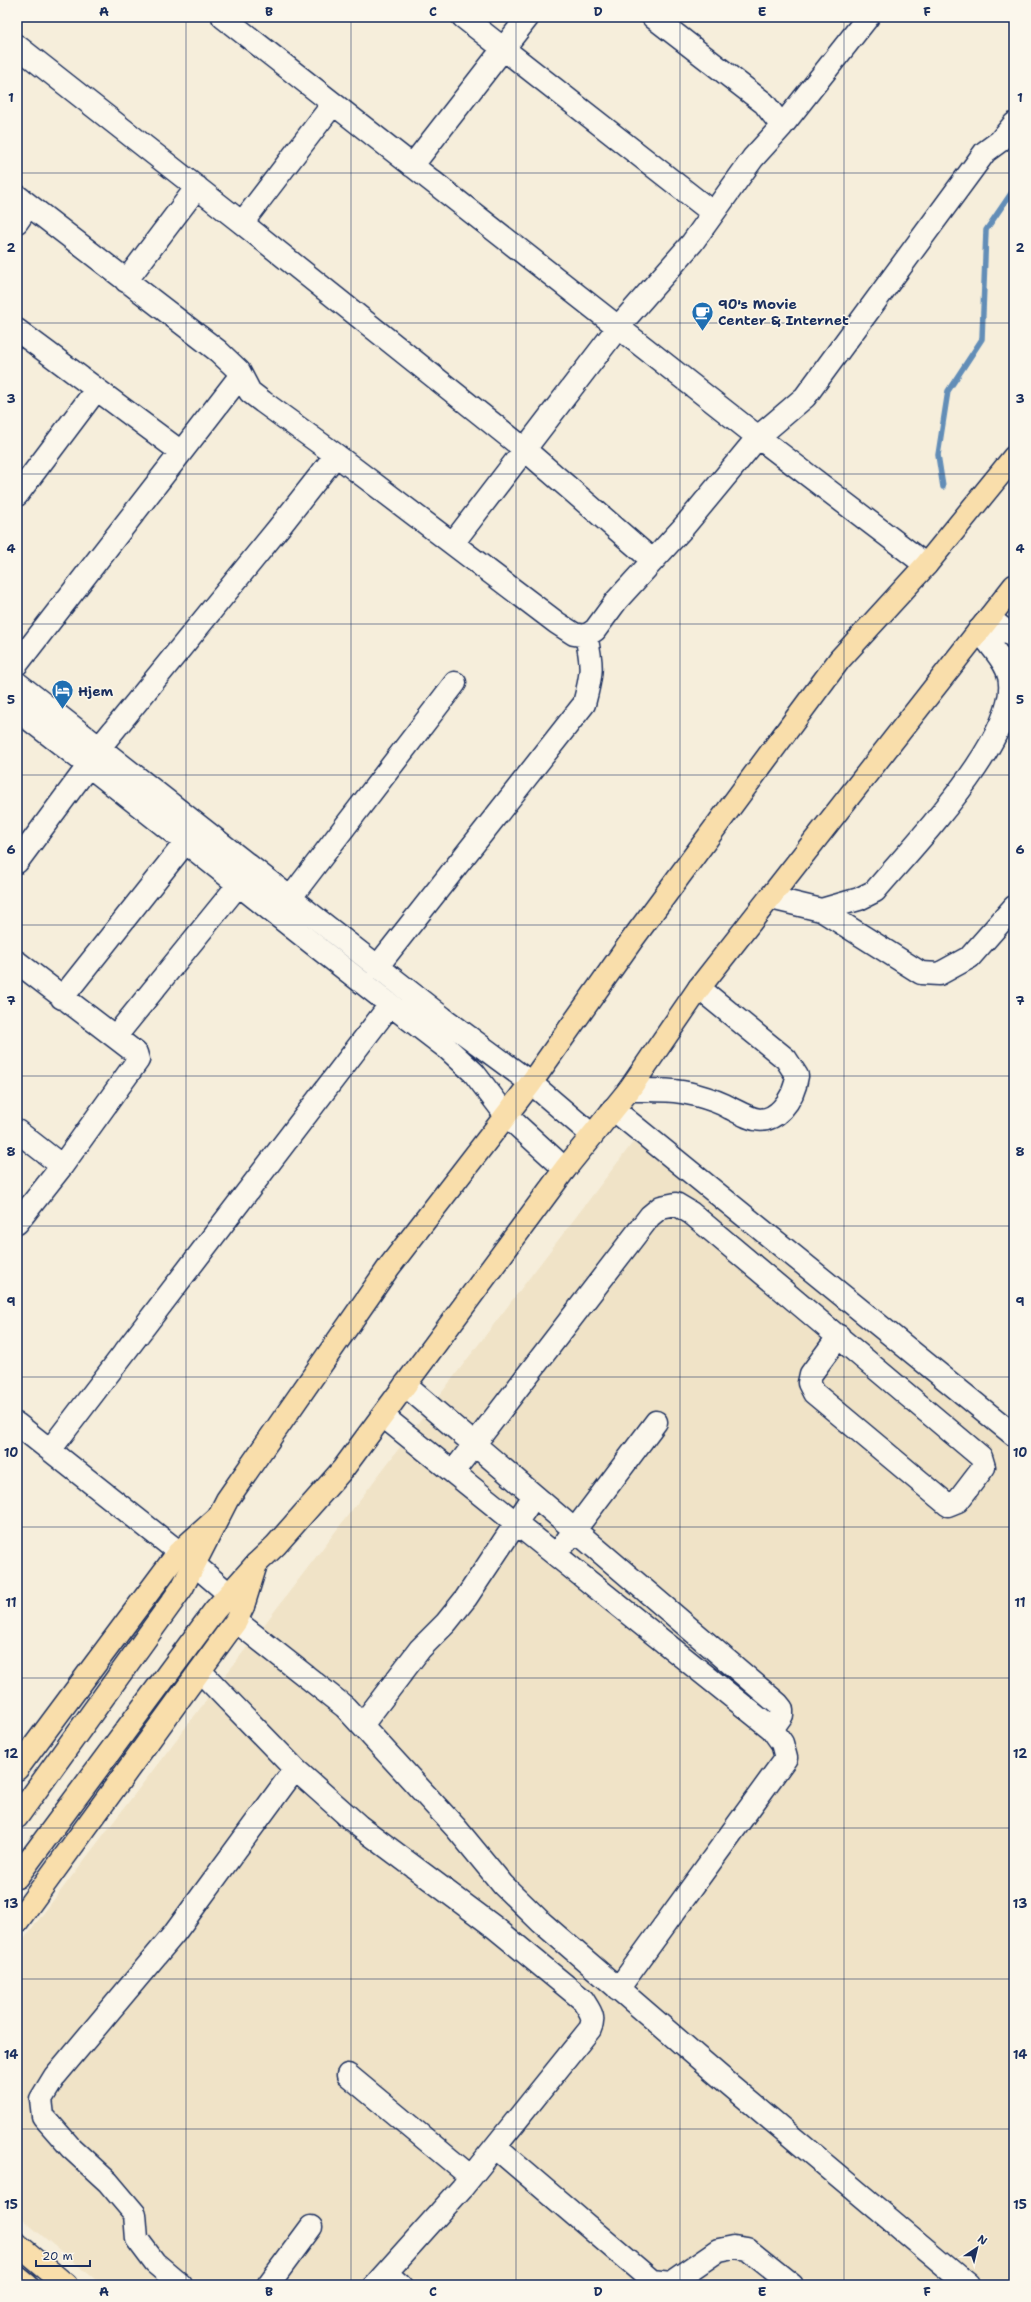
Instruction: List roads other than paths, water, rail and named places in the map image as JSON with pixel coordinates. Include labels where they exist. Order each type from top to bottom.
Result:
[{"type":"main road","points":[[17,1817],[182,1588],[227,1500],[390,1267],[531,1083],[637,934],[840,659],[926,565],[1014,457]]},
{"type":"main road","points":[[17,1922],[200,1671],[236,1607],[256,1564],[276,1545],[324,1491],[382,1416],[566,1169],[629,1090],[699,988],[1014,586]]},
{"type":"main road","points":[[17,1769],[178,1552],[216,1519]]},
{"type":"main road","points":[[17,1877],[215,1610],[236,1607]]},
{"type":"main road","points":[[17,2244],[66,2285]]},
{"type":"main road","points":[[17,2277],[27,2285]]},
{"type":"street","points":[[223,17],[412,166],[619,326],[758,437],[926,565]]},
{"type":"street","points":[[463,17],[712,213]]},
{"type":"street","points":[[412,166],[528,17]]},
{"type":"street","points":[[653,17],[764,103],[782,126]]},
{"type":"street","points":[[452,543],[523,448],[619,326],[692,242],[753,158],[782,126],[868,17]]},
{"type":"street","points":[[17,46],[197,187],[523,448],[652,560]]},
{"type":"street","points":[[242,223],[333,104]]},
{"type":"street","points":[[21,208],[126,281],[218,350],[232,363],[241,375],[250,392],[336,455],[557,623],[574,634],[586,636],[594,630],[617,600],[682,529],[758,437],[805,397],[986,152],[1000,141],[1014,124]]},
{"type":"street","points":[[126,281],[197,187]]},
{"type":"street","points":[[17,330],[181,452]]},
{"type":"street","points":[[17,664],[241,375]]},
{"type":"street","points":[[17,495],[96,390]]},
{"type":"street","points":[[17,862],[94,756],[276,532],[336,455]]},
{"type":"street","points":[[984,624],[1014,637]]},
{"type":"street","points":[[822,910],[859,899],[875,891],[968,781],[1001,728],[1012,694],[1007,671],[984,624]]},
{"type":"street","points":[[377,967],[584,704],[592,670],[586,636]]},
{"type":"street","points":[[291,897],[455,683]]},
{"type":"street","points":[[17,684],[185,843],[239,884],[390,1005],[448,1048],[474,1073],[506,1115],[566,1169]]},
{"type":"street","points":[[17,710],[94,756],[291,897],[377,967],[531,1083],[592,1135]]},
{"type":"street","points":[[62,998],[185,843]]},
{"type":"street","points":[[115,1038],[239,884]]},
{"type":"street","points":[[771,898],[822,910],[921,973],[939,974],[970,957],[1014,907]]},
{"type":"street","points":[[17,962],[62,998],[136,1053],[138,1060],[62,1166],[17,1222]]},
{"type":"street","points":[[629,1090],[672,1090],[697,1095],[729,1107],[750,1119],[774,1117],[787,1104],[795,1091],[797,1076],[786,1059],[699,988]]},
{"type":"street","points":[[50,1450],[390,1005]]},
{"type":"street","points":[[613,1109],[1014,1435]]},
{"type":"street","points":[[17,1131],[62,1166]]},
{"type":"street","points":[[453,1472],[650,1216],[661,1207],[668,1204],[676,1204],[691,1213],[839,1336],[981,1457],[984,1467],[958,1501],[948,1505],[814,1392],[809,1383],[811,1374],[839,1336]]},
{"type":"street","points":[[404,1385],[778,1704],[782,1709],[782,1715],[772,1729]]},
{"type":"street","points":[[382,1416],[772,1729],[786,1750],[786,1758],[618,1989]]},
{"type":"street","points":[[556,1555],[656,1422]]},
{"type":"street","points":[[17,1424],[195,1565],[236,1607],[362,1725],[423,1794],[456,1828],[503,1885],[541,1922],[968,2285]]},
{"type":"street","points":[[362,1725],[420,1649],[446,1623],[466,1598],[517,1524],[534,1496]]},
{"type":"street","points":[[200,1671],[295,1769],[360,1826],[517,1946],[583,2000],[592,2014],[593,2023],[590,2029],[387,2281]]},
{"type":"street","points":[[181,2285],[155,2262],[138,2239],[135,2214],[108,2182],[71,2148],[43,2116],[41,2099],[55,2076],[174,1934],[295,1769]]},
{"type":"street","points":[[348,2075],[471,2177]]},
{"type":"street","points":[[495,2147],[651,2283],[671,2283],[719,2250],[734,2247],[747,2250],[792,2285]]},
{"type":"street","points":[[268,2285],[312,2227]]},
{"type":"waterway","points":[[943,487],[938,455],[948,391],[982,339],[986,230],[1014,189]]},
{"type":"place","name":"90's Movie Center & Internet","points":[[702,332]]},
{"type":"place","name":"Hjem","points":[[62,710]]}]
